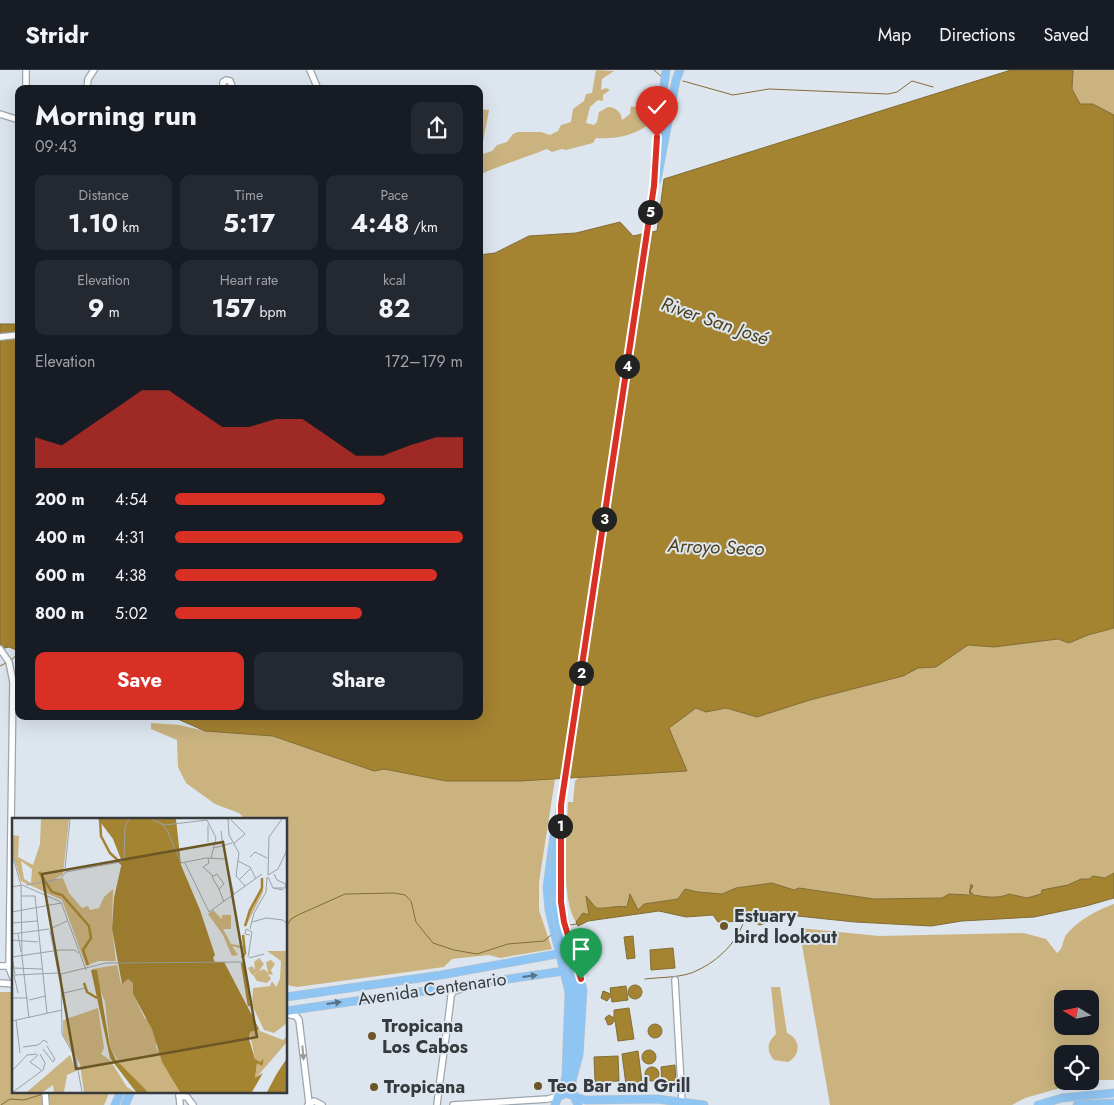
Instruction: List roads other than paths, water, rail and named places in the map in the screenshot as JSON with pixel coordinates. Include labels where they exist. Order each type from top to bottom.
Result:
[{"type":"main road","points":[[555,1105],[580,1055],[583,998],[572,972],[561,955],[557,942],[549,910],[547,879],[561,805],[648,228],[666,70]]},
{"type":"main road","points":[[654,186],[663,158],[676,80],[680,70]]},
{"type":"main road","points":[[561,805],[560,894],[573,952],[570,1002],[570,1077],[578,1105]]},
{"type":"main road","points":[[561,805],[555,860],[554,895],[557,916],[572,972],[576,1003],[570,1077]]},
{"type":"main road","name":"Avenida Centenario","points":[[288,997],[441,975],[573,952]]},
{"type":"main road","name":"Avenida Centenario","points":[[288,1013],[480,982],[572,972]]},
{"type":"main road","points":[[115,1105],[121,1092]]},
{"type":"main road","points":[[125,1105],[131,1092]]},
{"type":"main road","points":[[560,1095],[569,1093],[586,1100],[682,1102],[704,1105]]},
{"type":"main road","points":[[1038,1105],[1062,1098],[1114,1093]]},
{"type":"main road","points":[[1077,1105],[1114,1102]]},
{"type":"street","points":[[19,70],[26,70],[26,85]]},
{"type":"street","points":[[87,85],[88,79],[94,70]]},
{"type":"street","points":[[310,70],[316,85]]},
{"type":"street","points":[[223,85],[223,82],[229,80],[231,85]]},
{"type":"street","points":[[0,114],[15,119]]},
{"type":"street","points":[[0,338],[15,336]]},
{"type":"street","points":[[0,649],[9,662],[13,682],[9,966],[12,976]]},
{"type":"street","points":[[0,966],[9,966]]},
{"type":"street","points":[[675,980],[682,1102]]},
{"type":"street","points":[[437,1105],[451,996],[458,989],[480,982]]},
{"type":"street","points":[[288,1014],[296,1016],[300,1020],[309,1104],[317,1101],[322,1105]]},
{"type":"street","points":[[45,1092],[46,1105]]},
{"type":"street","points":[[180,1105],[179,1094],[187,1097],[193,1105]]},
{"type":"street","points":[[453,1105],[547,1099],[560,1095]]},
{"type":"water","name":"River San José","points":[[1011,70],[1073,70],[1072,89],[1080,104],[1093,104],[1114,115],[1114,628],[1088,635],[1069,643],[1058,639],[994,647],[968,645],[936,667],[918,668],[903,676],[810,700],[757,717],[726,708],[706,712],[696,708],[669,728],[687,771],[519,781],[446,781],[384,769],[374,771],[273,736],[205,731],[180,720],[483,720],[483,254],[495,253],[529,236],[576,233],[620,222],[633,236],[657,231],[664,179]]},
{"type":"water","points":[[0,324],[15,324],[15,649],[9,647],[0,649]]},
{"type":"water","points":[[1114,873],[1114,898],[1034,917],[962,921],[931,926],[855,922],[788,915],[760,925],[751,921],[718,922],[713,915],[686,917],[659,911],[588,921],[578,926],[576,922],[583,913],[589,915],[586,896],[596,908],[627,907],[630,894],[638,910],[644,904],[678,899],[685,889],[722,894],[736,888],[772,883],[794,890],[799,888],[874,899],[942,898],[949,894],[969,895],[971,884],[973,886],[970,891],[974,895],[996,897],[1009,894],[1027,898],[1041,894],[1042,890],[1068,885],[1093,876],[1105,878]]},
{"type":"water","points":[[633,936],[635,958],[627,959],[624,937]]},
{"type":"water","points":[[673,948],[675,968],[651,970],[650,950]]},
{"type":"water","points":[[632,985],[638,985],[642,992],[638,999],[632,999],[628,995],[628,989]]},
{"type":"water","points":[[626,986],[628,1000],[612,1002],[611,996],[607,1001],[601,998],[603,991],[611,994],[610,988]]},
{"type":"water","points":[[629,1008],[634,1039],[618,1041],[615,1020],[612,1024],[608,1025],[605,1018],[609,1015],[614,1018],[614,1010]]},
{"type":"water","points":[[652,1024],[658,1024],[662,1031],[658,1038],[652,1038],[648,1034],[648,1028]]},
{"type":"water","points":[[646,1050],[652,1050],[656,1057],[652,1064],[646,1064],[642,1060],[642,1054]]},
{"type":"water","points":[[638,1051],[642,1082],[626,1085],[622,1054]]},
{"type":"water","points":[[618,1056],[619,1081],[595,1082],[594,1057]]},
{"type":"water","points":[[675,1065],[676,1083],[662,1085],[661,1067]]},
{"type":"water","points":[[649,1067],[655,1067],[659,1074],[655,1081],[649,1081],[645,1077],[645,1071]]},
{"type":"waterway","points":[[654,70],[662,77]]},
{"type":"waterway","points":[[683,81],[733,95],[769,89],[888,94],[897,92],[912,81],[933,87]]},
{"type":"waterway","name":"Arroyo Seco","points":[[11,660],[15,656]]},
{"type":"waterway","name":"Arroyo Seco","points":[[0,666],[6,663]]},
{"type":"waterway","points":[[288,924],[291,919],[298,915],[345,894],[394,893],[405,895],[411,901],[416,922],[433,943],[454,950],[477,954],[508,944],[544,941],[551,935]]},
{"type":"waterway","points":[[645,979],[692,973],[706,966],[720,956],[732,943],[744,921]]},
{"type":"waterway","points":[[569,925],[577,924]]},
{"type":"waterway","points":[[1,1105],[10,1099],[24,1100],[43,1094]]},
{"type":"place","name":"Estuary bird lookout","points":[[724,926]]},
{"type":"place","name":"Tropicana Los Cabos","points":[[372,1036]]},
{"type":"place","name":"Teo Bar and Grill","points":[[538,1086]]},
{"type":"place","name":"Tropicana","points":[[374,1087]]}]
